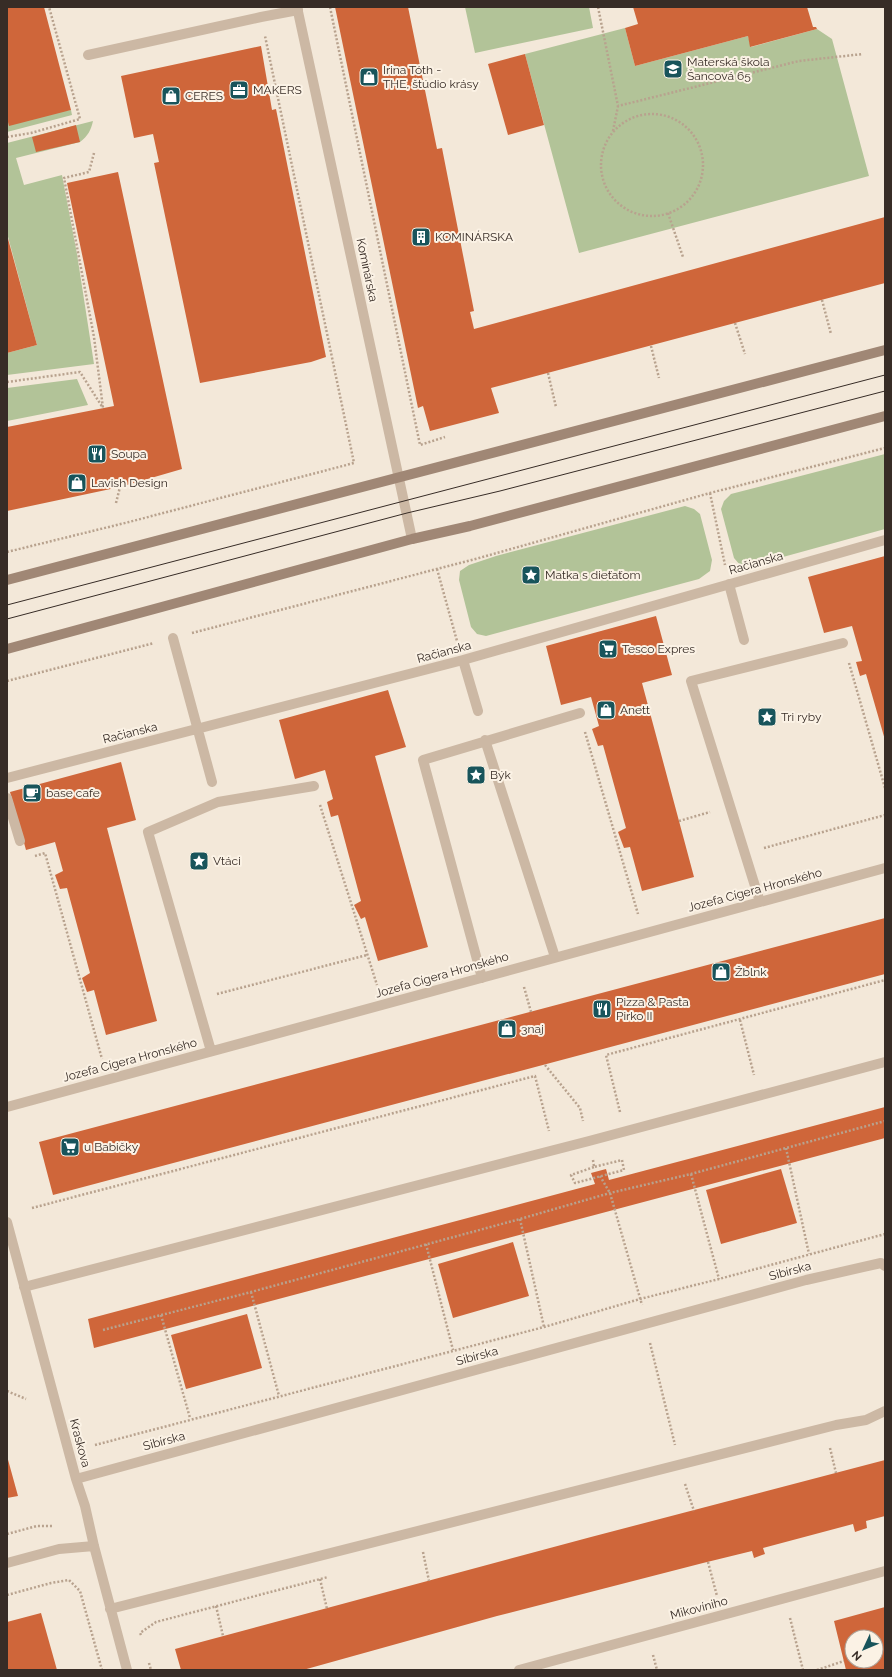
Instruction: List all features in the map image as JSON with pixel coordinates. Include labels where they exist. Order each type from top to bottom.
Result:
[{"type":"main road","points":[[7,580],[885,350]]},
{"type":"main road","points":[[7,649],[412,539],[470,526],[885,416]]},
{"type":"street","points":[[88,55],[297,8]]},
{"type":"street","name":"Kominárska","points":[[297,8],[412,539]]},
{"type":"street","name":"Račianska","points":[[7,778],[463,660],[885,540]]},
{"type":"street","points":[[729,584],[744,640]]},
{"type":"street","points":[[173,638],[212,782]]},
{"type":"street","points":[[760,902],[691,681],[843,643]]},
{"type":"street","points":[[463,660],[478,711]]},
{"type":"street","points":[[482,978],[423,760],[485,740],[580,713]]},
{"type":"street","points":[[485,740],[555,957]]},
{"type":"street","points":[[211,1051],[148,832],[218,802],[314,786]]},
{"type":"street","points":[[7,798],[20,841]]},
{"type":"street","name":"Jozefa Cígera Hronského","points":[[7,1107],[885,868]]},
{"type":"street","points":[[24,1287],[589,1141],[885,1062]]},
{"type":"street","name":"Kraskova","points":[[7,1222],[76,1479],[85,1506],[110,1609],[127,1670]]},
{"type":"street","name":"Sibírska","points":[[76,1479],[806,1280],[881,1264],[885,1266]]},
{"type":"street","points":[[110,1609],[679,1464],[836,1425],[866,1420],[885,1410]]},
{"type":"street","points":[[7,1563],[59,1550],[94,1546]]},
{"type":"street","name":"Mikovíniho","points":[[519,1670],[885,1571]]},
{"type":"path","points":[[7,137],[31,133],[80,119],[49,7]]},
{"type":"path","points":[[330,7],[420,445],[445,438]]},
{"type":"path","points":[[598,7],[618,106],[612,134]]},
{"type":"path","points":[[7,552],[129,522],[354,463],[261,16]]},
{"type":"path","points":[[618,106],[799,61],[863,54]]},
{"type":"path","points":[[645,114],[662,114],[678,120],[692,132],[700,147],[704,163],[702,179],[694,194],[683,206],[668,213],[652,216],[636,213],[621,205],[610,193],[603,178],[602,161],[606,144],[615,130],[629,119],[645,114]]},
{"type":"path","points":[[7,382],[80,372],[103,408],[94,337],[64,178],[89,172],[94,153]]},
{"type":"path","points":[[668,213],[683,256]]},
{"type":"path","points":[[822,300],[831,334]]},
{"type":"path","points":[[735,323],[744,354]]},
{"type":"path","points":[[650,346],[659,378]]},
{"type":"path","points":[[548,373],[556,406]]},
{"type":"path","points":[[7,681],[437,569],[710,493],[885,448]]},
{"type":"path","points":[[116,503],[120,487]]},
{"type":"path","points":[[710,493],[729,584]]},
{"type":"path","points":[[437,569],[463,660]]},
{"type":"path","points":[[843,643],[885,788]]},
{"type":"path","points":[[580,713],[644,933]]},
{"type":"path","points":[[314,786],[383,1005]]},
{"type":"path","points":[[679,820],[730,807]]},
{"type":"path","points":[[744,853],[885,815]]},
{"type":"path","points":[[32,857],[45,853],[108,1079]]},
{"type":"path","points":[[196,1000],[367,956]]},
{"type":"path","points":[[620,1116],[606,1056],[885,980]]},
{"type":"path","points":[[740,1020],[759,1095]]},
{"type":"path","points":[[545,1065],[580,1108],[584,1125]]},
{"type":"path","points":[[32,1208],[535,1076],[551,1135]]},
{"type":"path","points":[[103,1330],[250,1292],[520,1219],[610,1193],[691,1174],[885,1121]]},
{"type":"path","points":[[786,1148],[809,1254]]},
{"type":"path","points":[[592,1153],[594,1167]]},
{"type":"path","points":[[622,1160],[624,1170],[575,1183],[571,1175],[594,1167],[622,1160]]},
{"type":"path","points":[[691,1174],[719,1279]]},
{"type":"path","points":[[600,1176],[610,1193],[640,1299],[679,1464],[694,1511]]},
{"type":"path","points":[[520,1219],[544,1327]]},
{"type":"path","points":[[95,1444],[190,1418],[544,1327],[640,1299],[885,1234]]},
{"type":"path","points":[[426,1244],[453,1350]]},
{"type":"path","points":[[250,1292],[279,1396]]},
{"type":"path","points":[[161,1315],[190,1418]]},
{"type":"path","points":[[7,1391],[26,1399]]},
{"type":"path","points":[[829,1444],[836,1473]]},
{"type":"path","points":[[7,1534],[37,1526],[52,1526]]},
{"type":"path","points":[[423,1552],[429,1581]]},
{"type":"path","points":[[708,1562],[722,1615]]},
{"type":"path","points":[[320,1579],[327,1608]]},
{"type":"path","points":[[7,1595],[51,1583],[69,1580],[80,1591],[102,1670]]},
{"type":"path","points":[[216,1606],[223,1636]]},
{"type":"path","points":[[788,1614],[804,1670]]},
{"type":"path","points":[[651,1651],[657,1670]]},
{"type":"path","points":[[817,1670],[844,1661]]},
{"type":"green space","points":[[465,7],[589,7],[593,28],[475,53]]},
{"type":"green space","points":[[625,28],[635,66],[748,36],[751,47],[817,29],[832,39],[869,176],[579,253],[525,54]]},
{"type":"green space","points":[[71,110],[72,115],[7,132],[7,118]]},
{"type":"green space","points":[[93,121],[89,133],[80,142],[16,158],[24,185],[62,175],[77,254],[94,364],[7,375],[7,353],[37,345],[7,233],[7,143]]},
{"type":"green space","points":[[77,379],[88,405],[7,421],[7,388]]},
{"type":"green space","points":[[885,454],[885,529],[750,566],[740,565],[734,558],[721,509],[724,501],[731,494]]},
{"type":"green space","points":[[685,506],[694,509],[700,514],[712,560],[710,571],[699,579],[486,636],[477,634],[471,627],[459,580],[460,571],[469,565],[496,556]]},
{"type":"building","points":[[7,7],[44,7],[71,110],[9,126],[7,118]]},
{"type":"building","points":[[335,7],[408,7],[437,149],[442,148],[474,311],[470,312],[474,329],[885,217],[885,283],[491,388],[499,413],[430,431],[423,406],[418,408]]},
{"type":"building","points":[[633,7],[807,7],[813,27],[816,27],[817,29],[750,47],[748,36],[635,66],[625,28],[638,24]]},
{"type":"building","points":[[261,46],[272,110],[276,109],[326,357],[311,362],[200,383],[154,163],[159,162],[153,134],[134,138],[121,76]]},
{"type":"building","points":[[525,54],[544,125],[508,135],[488,64]]},
{"type":"building","points":[[76,125],[80,142],[36,152],[32,137]]},
{"type":"building","points":[[118,172],[182,469],[120,487],[7,511],[7,427],[114,406],[67,183]]},
{"type":"building","points":[[7,235],[37,345],[7,353]]},
{"type":"building","points":[[885,556],[885,740],[866,674],[860,676],[856,662],[862,661],[852,626],[824,633],[808,577]]},
{"type":"building","points":[[656,616],[672,675],[642,683],[694,877],[642,891],[630,847],[624,848],[618,832],[626,828],[603,745],[598,746],[592,729],[599,726],[591,697],[561,705],[546,646]]},
{"type":"building","points":[[388,690],[406,747],[375,756],[428,947],[378,961],[365,917],[361,919],[354,905],[361,901],[338,815],[331,817],[327,802],[333,799],[325,770],[295,779],[279,720]]},
{"type":"building","points":[[121,762],[136,820],[107,828],[157,1021],[106,1035],[94,990],[87,992],[82,978],[90,973],[67,888],[60,889],[55,875],[63,871],[55,842],[26,850],[10,792]]},
{"type":"building","points":[[885,918],[885,974],[53,1195],[39,1142]]},
{"type":"building","points":[[885,1107],[885,1138],[94,1348],[88,1319],[595,1184],[591,1173],[606,1169],[609,1180]]},
{"type":"building","points":[[781,1169],[797,1223],[721,1244],[706,1190]]},
{"type":"building","points":[[513,1242],[529,1296],[453,1318],[438,1264]]},
{"type":"building","points":[[247,1314],[262,1368],[186,1389],[171,1335]]},
{"type":"building","points":[[7,1456],[18,1496],[7,1498]]},
{"type":"building","points":[[885,1460],[885,1516],[866,1521],[867,1528],[855,1532],[853,1524],[763,1548],[765,1554],[754,1558],[752,1551],[703,1563],[497,1616],[303,1670],[181,1670],[175,1649],[591,1537]]},
{"type":"building","points":[[885,1607],[885,1670],[846,1669],[884,1669],[884,1629],[844,1629],[844,1662],[834,1621]]},
{"type":"building","points":[[41,1613],[57,1670],[7,1670],[7,1622]]},
{"type":"tram line","points":[[7,605],[885,375]]},
{"type":"tram line","points":[[7,619],[407,513],[500,491],[885,391]]},
{"type":"place","name":"Materská škola Šancová 65","points":[[673,69]]},
{"type":"place","name":"Irina Tóth - THE, štúdio krásy","points":[[369,77]]},
{"type":"place","name":"MAKERS","points":[[239,90]]},
{"type":"place","name":"CERES","points":[[171,96]]},
{"type":"place","name":"KOMINÁRSKA","points":[[421,237]]},
{"type":"place","name":"Soupa","points":[[97,454]]},
{"type":"place","name":"Lavish Design","points":[[77,483]]},
{"type":"place","name":"Matka s dieťaťom","points":[[531,575]]},
{"type":"place","name":"Tesco Expres","points":[[608,649]]},
{"type":"place","name":"Anett","points":[[606,710]]},
{"type":"place","name":"Tri ryby","points":[[767,717]]},
{"type":"place","name":"Býk","points":[[476,775]]},
{"type":"place","name":"base cafe","points":[[32,793]]},
{"type":"place","name":"Vtáci","points":[[199,861]]},
{"type":"place","name":"Žblnk","points":[[721,972]]},
{"type":"place","name":"Pizza & Pasta Pirko II","points":[[602,1009]]},
{"type":"place","name":"3naj","points":[[507,1029]]},
{"type":"place","name":"u Babičky","points":[[70,1147]]}]
